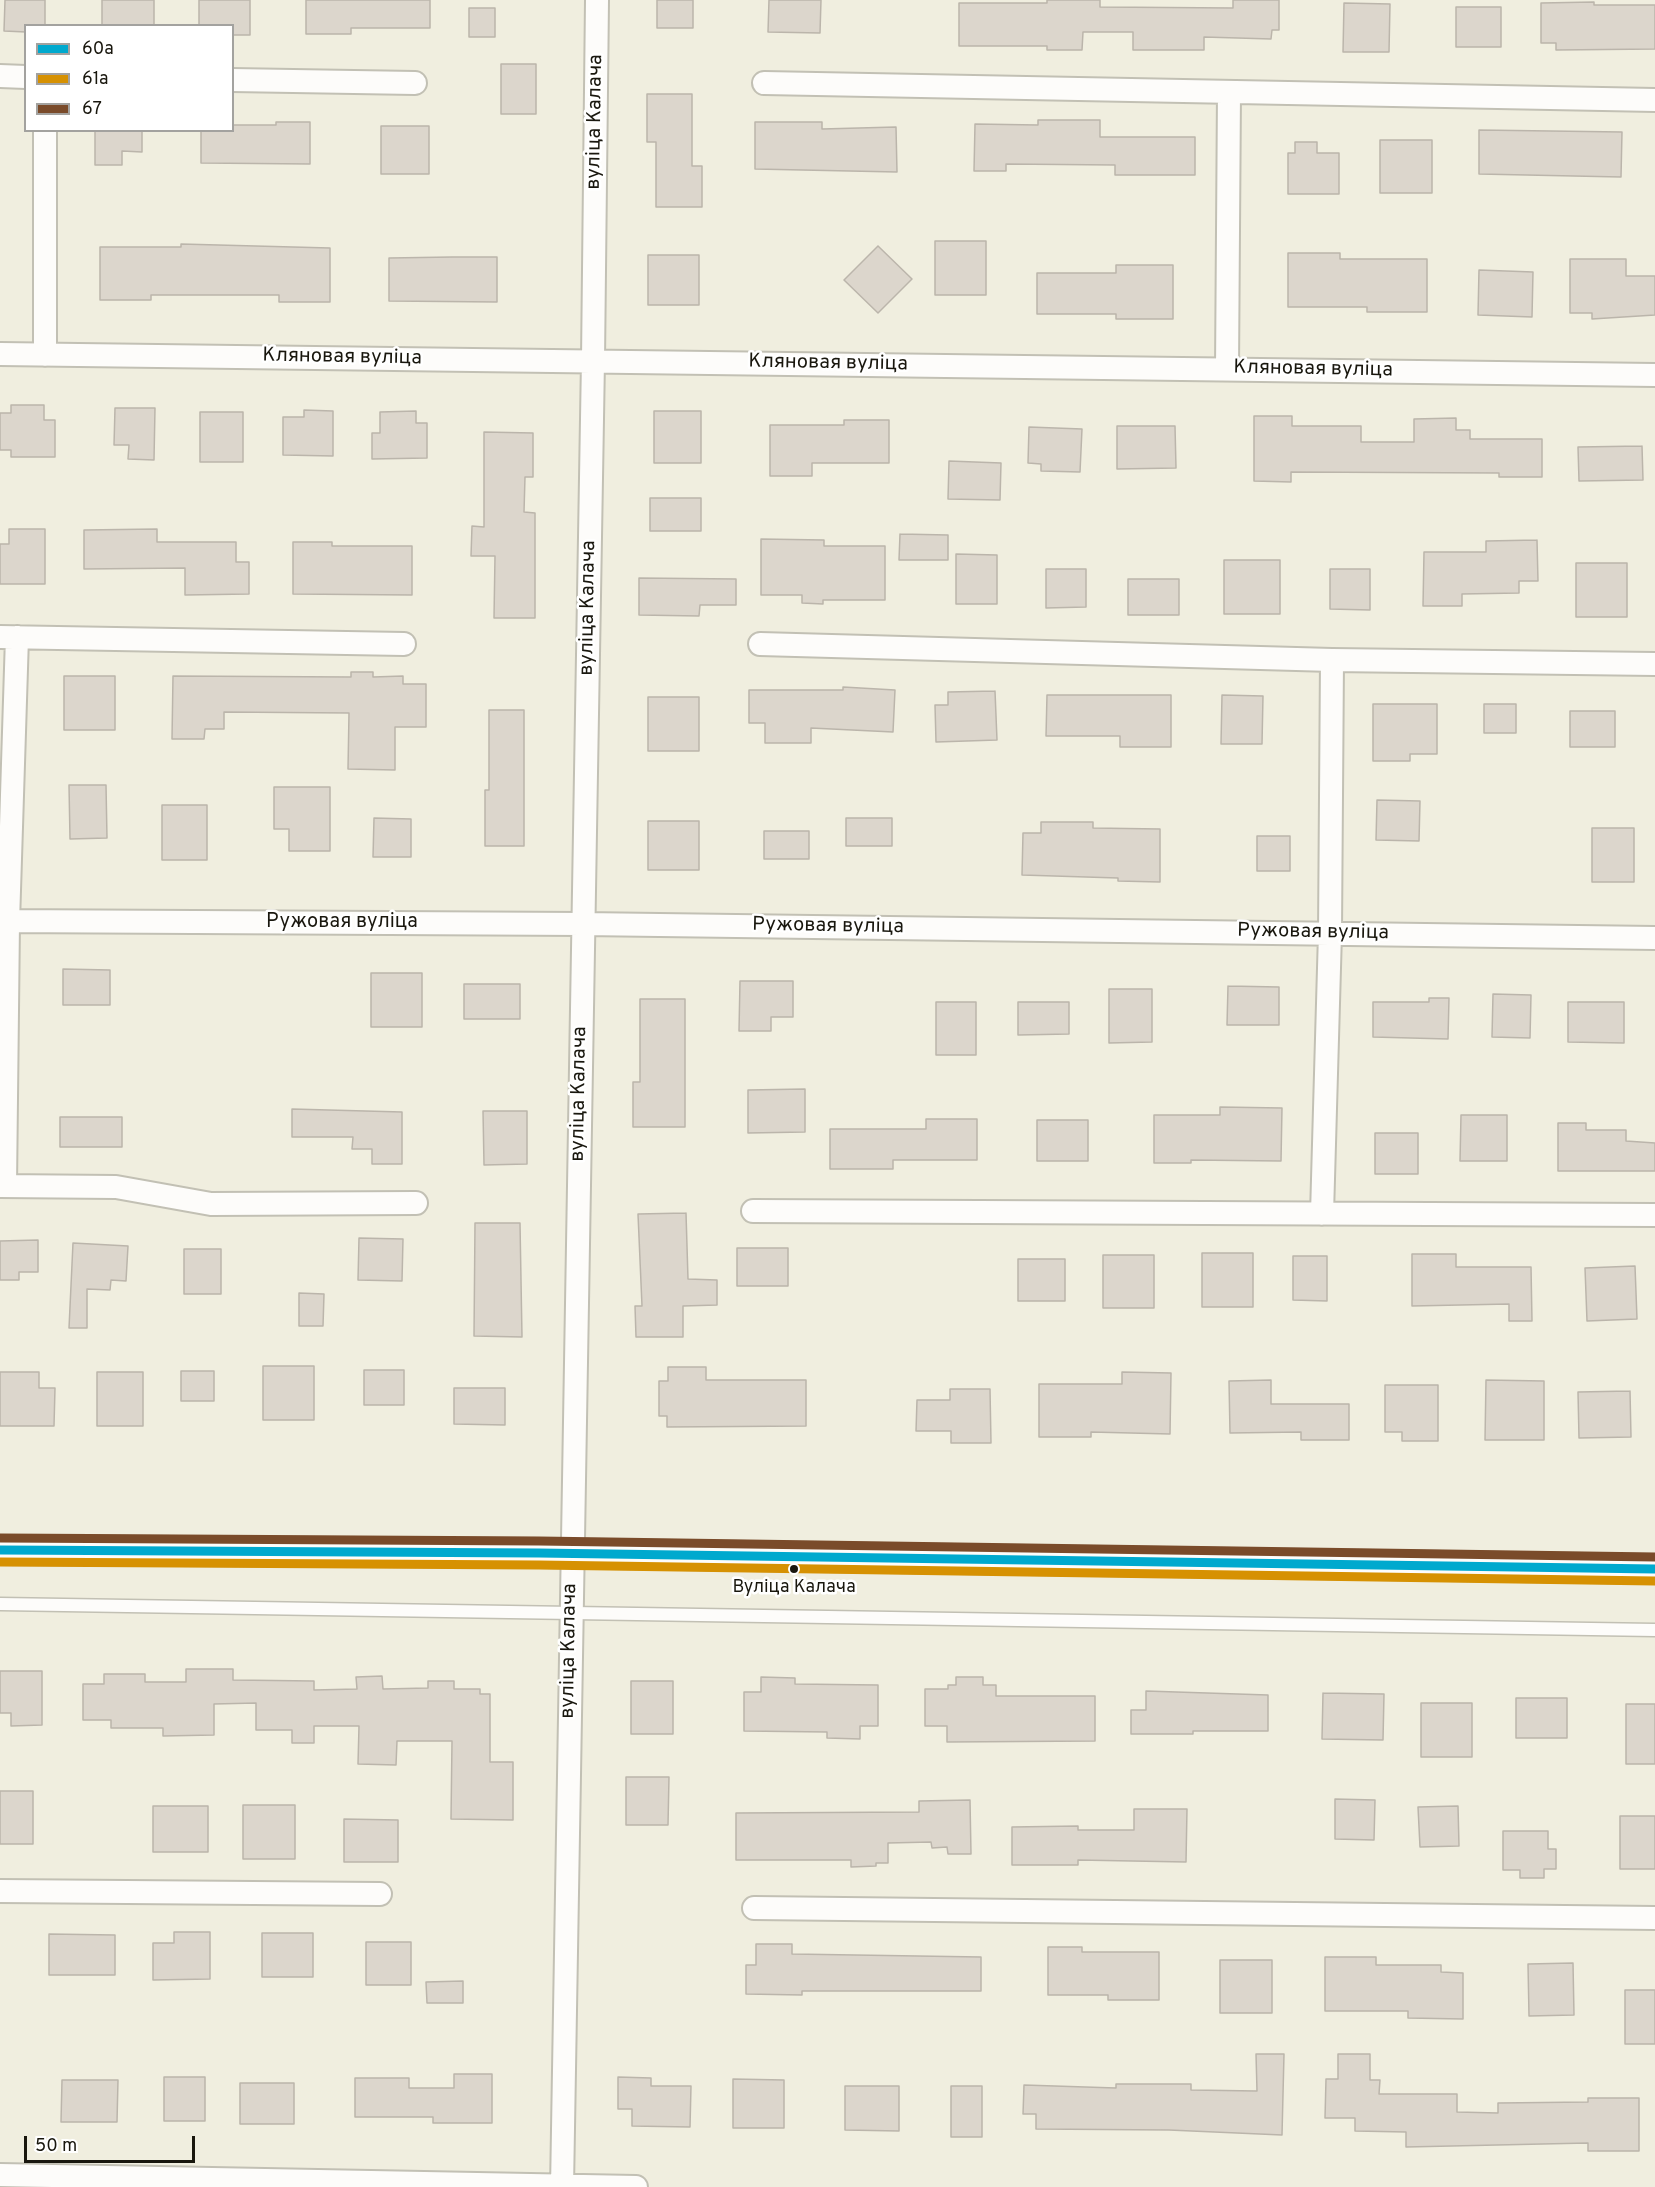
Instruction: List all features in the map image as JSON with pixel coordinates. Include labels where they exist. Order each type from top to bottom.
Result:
[{"type":"street","name":"вуліца Калача","points":[[562,2186],[570,1612],[594,360],[597,0]]},
{"type":"street","points":[[0,76],[24,76]]},
{"type":"street","points":[[234,80],[415,83]]},
{"type":"street","points":[[764,83],[1655,100]]},
{"type":"street","points":[[1227,369],[1229,92]]},
{"type":"street","points":[[45,132],[45,355]]},
{"type":"street","name":"Кляновая вуліца","points":[[0,354],[1655,375]]},
{"type":"street","points":[[404,644],[8,637],[3,1186],[116,1187],[212,1204],[416,1203]]},
{"type":"street","points":[[760,644],[1332,660],[1655,664]]},
{"type":"street","points":[[1322,1214],[1330,933],[1332,660]]},
{"type":"street","name":"Ружовая вуліца","points":[[4,922],[583,924],[1655,938]]},
{"type":"street","points":[[753,1210],[1655,1215]]},
{"type":"street","points":[[0,1550],[572,1553],[1655,1569]]},
{"type":"street","points":[[0,1899],[0,1891],[380,1894]]},
{"type":"street","points":[[754,1908],[1655,1918]]},
{"type":"street","points":[[0,2175],[636,2187]]},
{"type":"lane","points":[[0,1604],[1655,1630]]},
{"type":"building","points":[[5,0],[45,0],[45,24],[24,24],[24,32],[4,31]]},
{"type":"building","points":[[102,0],[154,0],[154,24],[102,24]]},
{"type":"building","points":[[199,0],[250,0],[250,35],[234,35],[234,24],[199,24]]},
{"type":"building","points":[[306,0],[430,0],[430,28],[351,28],[351,34],[306,34]]},
{"type":"building","points":[[657,0],[693,0],[693,28],[657,28]]},
{"type":"building","points":[[769,0],[821,0],[820,33],[768,32]]},
{"type":"building","points":[[1047,0],[1100,0],[1100,7],[1233,8],[1233,0],[1279,0],[1279,30],[1272,30],[1271,39],[1204,37],[1204,50],[1133,50],[1133,32],[1083,32],[1082,50],[1047,50],[1047,46],[959,46],[959,3],[1047,3]]},
{"type":"building","points":[[1594,2],[1594,5],[1655,5],[1655,49],[1556,50],[1556,43],[1541,43],[1541,3]]},
{"type":"building","points":[[1344,3],[1390,4],[1389,52],[1343,52]]},
{"type":"building","points":[[1456,7],[1501,7],[1501,47],[1456,47]]},
{"type":"building","points":[[469,8],[495,8],[495,37],[469,37]]},
{"type":"building","points":[[501,64],[536,64],[536,114],[501,114]]},
{"type":"building","points":[[647,94],[692,94],[692,166],[702,166],[702,207],[656,207],[656,142],[647,142]]},
{"type":"building","points":[[1038,120],[1100,120],[1100,137],[1195,137],[1195,175],[1115,175],[1115,165],[1006,164],[1006,171],[974,171],[975,124],[1038,125]]},
{"type":"building","points":[[276,122],[310,122],[310,164],[201,163],[201,132],[234,132],[234,125],[276,125]]},
{"type":"building","points":[[755,122],[822,122],[822,129],[896,127],[897,172],[755,169]]},
{"type":"building","points":[[381,126],[429,126],[429,174],[381,174]]},
{"type":"building","points":[[1479,130],[1622,132],[1621,177],[1479,174]]},
{"type":"building","points":[[95,132],[142,132],[142,152],[122,151],[122,165],[95,165]]},
{"type":"building","points":[[1380,140],[1432,140],[1432,193],[1380,193]]},
{"type":"building","points":[[1295,142],[1317,142],[1317,153],[1339,153],[1339,194],[1288,194],[1288,153],[1295,153]]},
{"type":"building","points":[[935,241],[986,241],[986,295],[935,295]]},
{"type":"building","points":[[181,244],[330,248],[330,302],[279,302],[279,295],[151,295],[151,300],[100,300],[100,247],[181,247]]},
{"type":"building","points":[[878,246],[912,279],[878,313],[844,280]]},
{"type":"building","points":[[1288,253],[1340,253],[1340,259],[1427,259],[1427,312],[1367,312],[1367,307],[1288,307]]},
{"type":"building","points":[[648,255],[699,255],[699,305],[648,305]]},
{"type":"building","points":[[497,257],[497,302],[389,301],[389,258]]},
{"type":"building","points":[[1570,259],[1626,259],[1626,276],[1655,276],[1655,315],[1592,319],[1592,313],[1570,313]]},
{"type":"building","points":[[1116,265],[1173,265],[1173,319],[1116,319],[1116,314],[1037,314],[1037,273],[1116,273]]},
{"type":"building","points":[[1479,270],[1533,272],[1532,317],[1478,315]]},
{"type":"building","points":[[11,405],[44,405],[44,420],[55,420],[55,457],[11,457],[11,450],[0,450],[0,413],[11,413]]},
{"type":"building","points":[[115,408],[155,408],[154,460],[128,459],[129,445],[114,445]]},
{"type":"building","points":[[304,410],[333,411],[333,456],[283,455],[283,417],[304,417]]},
{"type":"building","points":[[416,411],[416,423],[427,423],[427,458],[372,459],[372,433],[380,433],[380,412]]},
{"type":"building","points":[[654,411],[701,411],[701,463],[654,463]]},
{"type":"building","points":[[200,412],[243,412],[243,462],[200,462]]},
{"type":"building","points":[[1254,416],[1292,416],[1292,426],[1361,426],[1361,442],[1414,442],[1414,419],[1456,418],[1456,430],[1470,430],[1470,439],[1542,439],[1542,477],[1499,477],[1499,473],[1291,472],[1291,482],[1254,481]]},
{"type":"building","points":[[844,420],[889,420],[889,463],[812,463],[812,476],[770,476],[770,425],[844,425]]},
{"type":"building","points":[[1117,426],[1175,426],[1176,468],[1117,469]]},
{"type":"building","points":[[1029,427],[1082,429],[1080,472],[1041,471],[1041,464],[1028,463]]},
{"type":"building","points":[[484,432],[533,433],[533,477],[525,477],[524,512],[535,513],[535,618],[494,618],[495,556],[471,556],[472,526],[484,527]]},
{"type":"building","points":[[1642,446],[1643,480],[1579,481],[1578,447]]},
{"type":"building","points":[[949,461],[1001,463],[1000,500],[948,499]]},
{"type":"building","points":[[650,498],[701,498],[701,531],[650,531]]},
{"type":"building","points":[[9,529],[45,529],[45,584],[0,584],[0,544],[9,544]]},
{"type":"building","points":[[157,529],[157,542],[236,542],[236,562],[249,562],[249,594],[185,595],[185,568],[84,569],[84,530]]},
{"type":"building","points":[[900,534],[948,535],[948,560],[899,560]]},
{"type":"building","points":[[761,539],[824,540],[824,546],[885,546],[885,600],[823,600],[823,604],[802,603],[802,595],[761,595]]},
{"type":"building","points":[[1537,540],[1538,581],[1519,581],[1519,593],[1462,594],[1462,606],[1423,606],[1424,552],[1486,552],[1486,541]]},
{"type":"building","points":[[293,542],[332,542],[332,546],[412,546],[412,595],[293,594]]},
{"type":"building","points":[[956,554],[997,555],[997,604],[956,604]]},
{"type":"building","points":[[1224,560],[1280,560],[1280,614],[1224,614]]},
{"type":"building","points":[[1576,563],[1627,563],[1627,617],[1576,617]]},
{"type":"building","points":[[1046,569],[1086,569],[1086,607],[1046,608]]},
{"type":"building","points":[[1330,569],[1370,569],[1370,610],[1330,609]]},
{"type":"building","points":[[639,578],[736,579],[736,605],[700,605],[699,616],[639,615]]},
{"type":"building","points":[[1128,579],[1179,579],[1179,615],[1128,615]]},
{"type":"building","points":[[351,672],[373,672],[373,677],[403,676],[403,684],[426,684],[426,727],[395,727],[395,770],[348,769],[349,713],[224,712],[224,729],[205,729],[204,739],[172,739],[173,676],[351,677]]},
{"type":"building","points":[[64,676],[115,676],[115,730],[64,730]]},
{"type":"building","points":[[843,687],[895,690],[893,732],[811,728],[811,743],[765,743],[765,723],[749,723],[749,690],[843,690]]},
{"type":"building","points":[[995,691],[997,740],[936,742],[935,705],[948,705],[948,692]]},
{"type":"building","points":[[1047,695],[1171,695],[1171,747],[1120,747],[1120,736],[1046,736]]},
{"type":"building","points":[[1222,695],[1263,696],[1262,744],[1221,744]]},
{"type":"building","points":[[648,697],[699,697],[699,751],[648,751]]},
{"type":"building","points":[[1373,704],[1437,704],[1437,754],[1410,754],[1410,761],[1373,761]]},
{"type":"building","points":[[1484,704],[1516,704],[1516,733],[1484,733]]},
{"type":"building","points":[[489,710],[524,710],[524,846],[485,846],[485,790],[489,790]]},
{"type":"building","points":[[1570,711],[1615,711],[1615,747],[1570,747]]},
{"type":"building","points":[[69,785],[106,785],[107,838],[70,839]]},
{"type":"building","points":[[274,787],[330,787],[330,851],[289,851],[289,829],[274,829]]},
{"type":"building","points":[[1377,800],[1420,801],[1419,841],[1376,840]]},
{"type":"building","points":[[162,805],[207,805],[207,860],[162,860]]},
{"type":"building","points":[[374,818],[411,819],[411,857],[373,857]]},
{"type":"building","points":[[846,818],[892,818],[892,846],[846,846]]},
{"type":"building","points":[[648,821],[699,821],[699,870],[648,870]]},
{"type":"building","points":[[1041,822],[1093,822],[1093,828],[1160,829],[1160,882],[1118,881],[1118,878],[1022,875],[1023,833],[1041,833]]},
{"type":"building","points":[[1592,828],[1634,828],[1634,882],[1592,882]]},
{"type":"building","points":[[764,831],[809,831],[809,859],[764,859]]},
{"type":"building","points":[[1257,836],[1290,836],[1290,871],[1257,871]]},
{"type":"building","points":[[63,969],[110,970],[110,1005],[63,1005]]},
{"type":"building","points":[[371,973],[422,973],[422,1027],[371,1027]]},
{"type":"building","points":[[740,981],[793,981],[793,1017],[771,1017],[771,1031],[739,1031]]},
{"type":"building","points":[[464,984],[520,984],[520,1019],[464,1019]]},
{"type":"building","points":[[1228,986],[1279,987],[1279,1025],[1227,1025]]},
{"type":"building","points":[[1109,989],[1152,989],[1152,1042],[1109,1043]]},
{"type":"building","points":[[1493,994],[1531,995],[1530,1038],[1492,1037]]},
{"type":"building","points":[[1429,998],[1449,998],[1448,1039],[1373,1037],[1373,1002],[1429,1002]]},
{"type":"building","points":[[640,999],[685,999],[685,1127],[633,1127],[633,1082],[640,1082]]},
{"type":"building","points":[[936,1002],[976,1002],[976,1055],[936,1055]]},
{"type":"building","points":[[1018,1002],[1069,1002],[1069,1034],[1018,1035]]},
{"type":"building","points":[[1568,1002],[1624,1002],[1624,1043],[1568,1042]]},
{"type":"building","points":[[805,1089],[805,1132],[748,1133],[748,1090]]},
{"type":"building","points":[[1220,1107],[1282,1108],[1281,1161],[1191,1160],[1191,1163],[1154,1163],[1154,1115],[1220,1115]]},
{"type":"building","points":[[292,1109],[402,1112],[402,1164],[372,1164],[372,1149],[352,1149],[353,1137],[292,1137]]},
{"type":"building","points":[[483,1111],[527,1111],[527,1164],[484,1165]]},
{"type":"building","points":[[1461,1115],[1507,1115],[1507,1161],[1460,1161]]},
{"type":"building","points":[[60,1117],[122,1117],[122,1147],[60,1147]]},
{"type":"building","points":[[926,1119],[977,1119],[977,1160],[893,1160],[893,1169],[830,1169],[830,1129],[926,1129]]},
{"type":"building","points":[[1037,1120],[1088,1120],[1088,1161],[1037,1161]]},
{"type":"building","points":[[1558,1123],[1586,1123],[1586,1130],[1626,1130],[1626,1141],[1655,1143],[1655,1171],[1558,1171]]},
{"type":"building","points":[[1375,1133],[1418,1133],[1418,1174],[1375,1174]]},
{"type":"building","points":[[686,1213],[688,1279],[717,1280],[717,1305],[683,1306],[683,1337],[636,1337],[635,1306],[642,1306],[638,1214]]},
{"type":"building","points":[[475,1223],[520,1223],[522,1337],[474,1336]]},
{"type":"building","points":[[359,1238],[403,1239],[402,1281],[358,1280]]},
{"type":"building","points":[[38,1240],[38,1272],[19,1272],[19,1280],[0,1280],[0,1241]]},
{"type":"building","points":[[73,1243],[128,1246],[126,1281],[111,1280],[110,1290],[87,1289],[87,1328],[69,1328]]},
{"type":"building","points":[[737,1248],[788,1248],[788,1286],[737,1286]]},
{"type":"building","points":[[184,1249],[221,1249],[221,1294],[184,1294]]},
{"type":"building","points":[[1202,1253],[1253,1253],[1253,1307],[1202,1307]]},
{"type":"building","points":[[1412,1254],[1456,1254],[1456,1267],[1531,1267],[1532,1321],[1509,1321],[1509,1304],[1412,1306]]},
{"type":"building","points":[[1103,1255],[1154,1255],[1154,1308],[1103,1308]]},
{"type":"building","points":[[1293,1256],[1327,1256],[1327,1301],[1293,1300]]},
{"type":"building","points":[[1018,1259],[1065,1259],[1065,1301],[1018,1301]]},
{"type":"building","points":[[1635,1266],[1637,1319],[1587,1321],[1585,1268]]},
{"type":"building","points":[[299,1293],[324,1294],[323,1326],[299,1326]]},
{"type":"building","points":[[263,1366],[314,1366],[314,1420],[263,1420]]},
{"type":"building","points":[[668,1367],[706,1367],[706,1380],[806,1380],[806,1426],[667,1427],[667,1416],[659,1416],[659,1381],[668,1381]]},
{"type":"building","points":[[364,1370],[404,1370],[404,1405],[364,1405]]},
{"type":"building","points":[[181,1371],[214,1371],[214,1401],[181,1401]]},
{"type":"building","points":[[0,1372],[39,1372],[39,1388],[55,1388],[54,1426],[0,1426]]},
{"type":"building","points":[[97,1372],[143,1372],[143,1426],[97,1426]]},
{"type":"building","points":[[1122,1372],[1171,1373],[1170,1434],[1091,1432],[1091,1437],[1039,1437],[1039,1384],[1122,1384]]},
{"type":"building","points":[[1271,1380],[1271,1404],[1349,1404],[1349,1440],[1301,1440],[1301,1432],[1230,1433],[1229,1381]]},
{"type":"building","points":[[1486,1380],[1544,1381],[1544,1440],[1485,1440]]},
{"type":"building","points":[[1385,1385],[1438,1385],[1438,1441],[1402,1441],[1402,1432],[1385,1432]]},
{"type":"building","points":[[454,1388],[505,1388],[505,1425],[454,1424]]},
{"type":"building","points":[[950,1389],[990,1389],[991,1443],[951,1443],[951,1431],[916,1431],[917,1400],[950,1400]]},
{"type":"building","points":[[1630,1391],[1631,1437],[1579,1438],[1578,1392]]},
{"type":"building","points":[[186,1669],[233,1669],[233,1680],[314,1681],[314,1690],[357,1689],[356,1677],[382,1676],[383,1689],[428,1688],[428,1681],[454,1681],[454,1689],[480,1689],[480,1694],[490,1694],[490,1762],[513,1762],[513,1820],[451,1819],[452,1741],[397,1741],[396,1765],[358,1764],[359,1726],[314,1726],[314,1743],[292,1743],[292,1730],[256,1730],[256,1703],[214,1704],[214,1735],[163,1736],[163,1728],[111,1728],[111,1720],[83,1720],[83,1684],[104,1684],[104,1674],[145,1674],[145,1682],[186,1682]]},
{"type":"building","points":[[0,1671],[42,1671],[42,1725],[11,1726],[11,1713],[0,1713]]},
{"type":"building","points":[[761,1677],[795,1678],[795,1684],[878,1685],[878,1726],[860,1726],[860,1739],[827,1738],[827,1732],[744,1731],[744,1692],[761,1692]]},
{"type":"building","points":[[956,1677],[983,1677],[983,1685],[996,1685],[996,1696],[1095,1696],[1095,1741],[947,1742],[947,1726],[925,1726],[925,1689],[948,1689],[948,1685],[956,1685]]},
{"type":"building","points":[[631,1681],[673,1681],[673,1734],[631,1734]]},
{"type":"building","points":[[1146,1691],[1268,1695],[1268,1731],[1131,1734],[1131,1710],[1146,1710]]},
{"type":"building","points":[[1323,1693],[1384,1694],[1383,1740],[1322,1739]]},
{"type":"building","points":[[1516,1698],[1567,1698],[1567,1738],[1516,1738]]},
{"type":"building","points":[[1421,1703],[1472,1703],[1472,1757],[1421,1757]]},
{"type":"building","points":[[1626,1704],[1655,1704],[1655,1764],[1626,1764]]},
{"type":"building","points":[[626,1777],[669,1777],[668,1825],[626,1825]]},
{"type":"building","points":[[0,1791],[33,1791],[33,1844],[0,1844]]},
{"type":"building","points":[[1335,1799],[1375,1800],[1374,1840],[1335,1839]]},
{"type":"building","points":[[970,1800],[971,1854],[948,1854],[947,1847],[932,1848],[931,1842],[888,1843],[888,1863],[876,1863],[876,1866],[851,1867],[851,1860],[736,1860],[736,1813],[919,1812],[919,1801]]},
{"type":"building","points":[[243,1805],[295,1805],[295,1859],[243,1859]]},
{"type":"building","points":[[153,1806],[208,1806],[208,1852],[153,1852]]},
{"type":"building","points":[[1458,1806],[1459,1846],[1420,1847],[1418,1807]]},
{"type":"building","points":[[1134,1809],[1187,1809],[1186,1862],[1078,1860],[1078,1865],[1012,1865],[1012,1827],[1078,1826],[1078,1830],[1134,1830]]},
{"type":"building","points":[[1620,1816],[1655,1816],[1655,1869],[1620,1869]]},
{"type":"building","points":[[344,1819],[398,1820],[398,1862],[344,1862]]},
{"type":"building","points":[[1503,1831],[1548,1831],[1548,1849],[1556,1849],[1556,1869],[1544,1869],[1544,1878],[1520,1878],[1520,1870],[1503,1870]]},
{"type":"building","points":[[174,1932],[210,1932],[210,1979],[153,1980],[153,1943],[174,1943]]},
{"type":"building","points":[[262,1933],[313,1933],[313,1977],[262,1977]]},
{"type":"building","points":[[49,1934],[115,1935],[115,1975],[49,1975]]},
{"type":"building","points":[[366,1942],[411,1942],[411,1985],[366,1985]]},
{"type":"building","points":[[756,1944],[792,1944],[792,1954],[981,1957],[981,1991],[802,1991],[802,1995],[746,1994],[746,1965],[756,1965]]},
{"type":"building","points":[[1048,1947],[1082,1947],[1082,1952],[1159,1952],[1159,2000],[1108,2000],[1108,1995],[1048,1995]]},
{"type":"building","points":[[1325,1957],[1376,1957],[1376,1965],[1441,1965],[1441,1972],[1463,1973],[1463,2019],[1408,2018],[1408,2011],[1325,2011]]},
{"type":"building","points":[[1220,1960],[1272,1960],[1272,2013],[1220,2013]]},
{"type":"building","points":[[1573,1963],[1574,2015],[1529,2016],[1528,1964]]},
{"type":"building","points":[[463,1981],[463,2003],[427,2003],[426,1982]]},
{"type":"building","points":[[1625,1990],[1655,1990],[1655,2044],[1625,2044]]},
{"type":"building","points":[[1256,2054],[1284,2054],[1282,2135],[1169,2130],[1036,2129],[1036,2114],[1023,2114],[1024,2085],[1116,2088],[1116,2084],[1191,2084],[1191,2090],[1257,2091]]},
{"type":"building","points":[[1338,2054],[1370,2054],[1370,2080],[1380,2080],[1379,2094],[1457,2094],[1457,2112],[1498,2113],[1498,2103],[1588,2102],[1588,2098],[1639,2098],[1639,2151],[1588,2151],[1588,2143],[1406,2147],[1406,2132],[1355,2131],[1355,2118],[1325,2118],[1326,2079],[1338,2079]]},
{"type":"building","points":[[454,2074],[492,2074],[492,2123],[433,2123],[433,2117],[355,2117],[355,2078],[409,2078],[409,2088],[454,2088]]},
{"type":"building","points":[[164,2077],[205,2077],[205,2121],[164,2121]]},
{"type":"building","points":[[618,2077],[651,2078],[651,2086],[691,2086],[690,2127],[632,2126],[632,2109],[618,2109]]},
{"type":"building","points":[[733,2079],[784,2080],[784,2128],[733,2128]]},
{"type":"building","points":[[62,2080],[118,2080],[117,2122],[61,2122]]},
{"type":"building","points":[[240,2083],[294,2083],[294,2124],[240,2124]]},
{"type":"building","points":[[845,2086],[899,2086],[899,2131],[845,2130]]},
{"type":"building","points":[[951,2086],[982,2086],[982,2137],[951,2137]]},
{"type":"transit line","name":"67","points":[[0,1538],[539,1541],[1655,1557]]},
{"type":"transit line","name":"60а","points":[[0,1550],[539,1553],[1655,1569]]},
{"type":"transit line","name":"61а","points":[[0,1562],[539,1565],[1655,1581]]},
{"type":"place","name":"Вуліца Калача","points":[[794,1569]]}]
